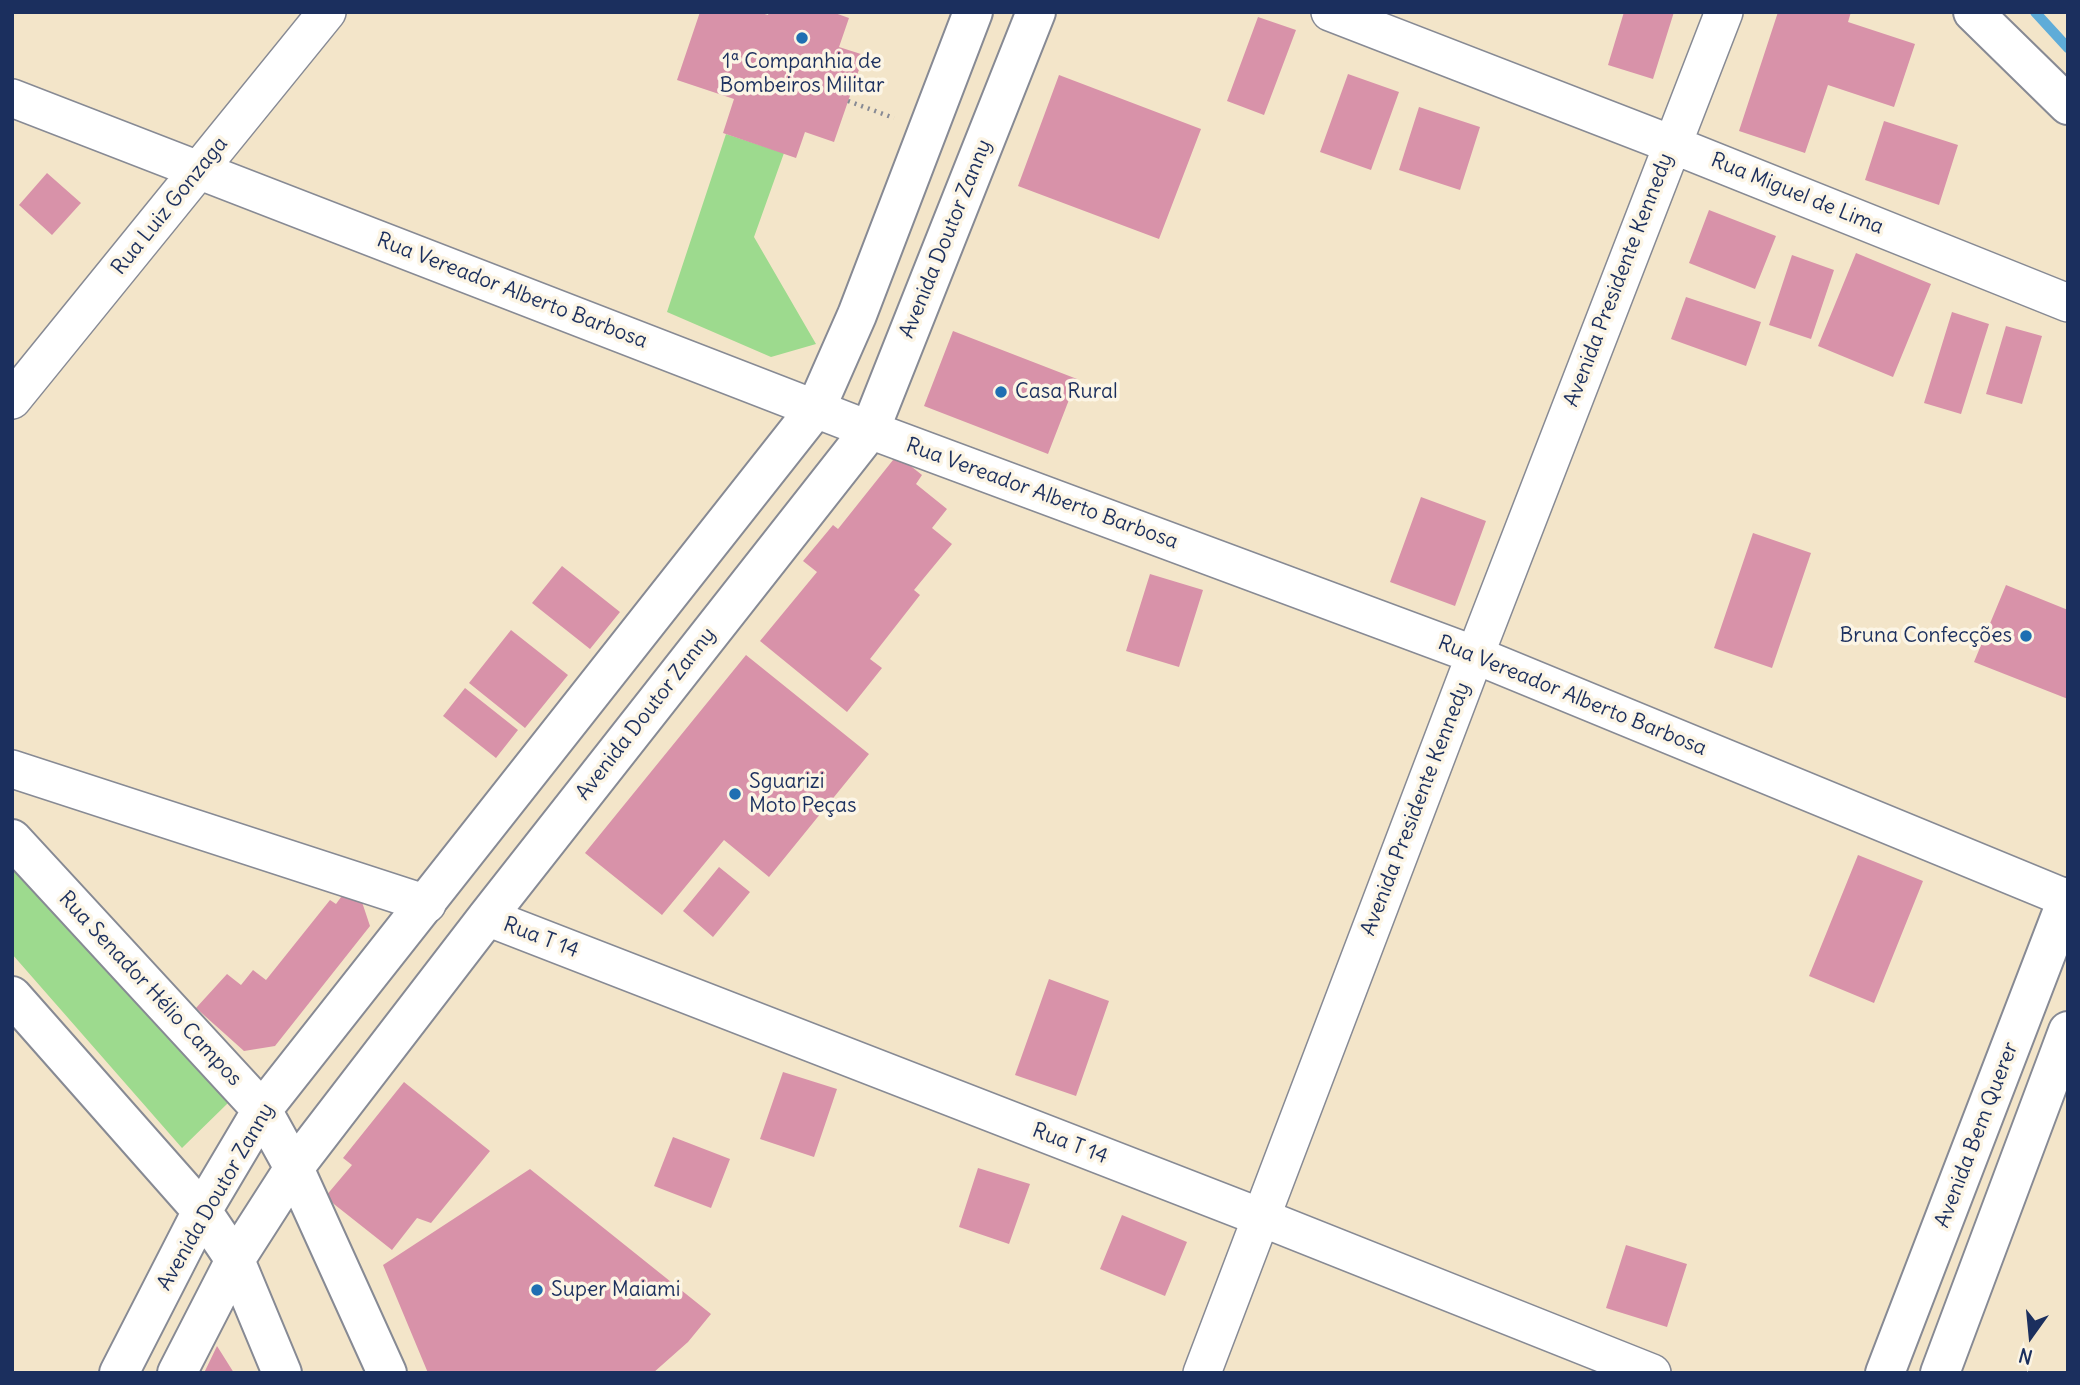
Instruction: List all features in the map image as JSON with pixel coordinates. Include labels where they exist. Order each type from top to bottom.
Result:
[{"type":"street","name":"Rua Luiz Gonzaga","points":[[12,400],[327,12]]},
{"type":"street","name":"Avenida Doutor Zanny","points":[[119,1373],[202,1211],[262,1110],[816,408],[857,315],[973,12]]},
{"type":"street","name":"Avenida Doutor Zanny","points":[[177,1373],[235,1260],[294,1168],[487,917],[870,430],[1035,12]]},
{"type":"street","name":"Rua Miguel de Lima","points":[[1329,12],[1671,144],[2068,303]]},
{"type":"street","name":"Avenida Presidente Kennedy","points":[[1202,1373],[1475,655],[1724,12]]},
{"type":"street","points":[[1973,12],[2068,105]]},
{"type":"street","name":"Rua Vereador Alberto Barbosa","points":[[12,98],[870,430],[1475,655],[2068,898]]},
{"type":"street","points":[[12,769],[427,904]]},
{"type":"street","name":"Rua Senador Hélio Campos","points":[[12,839],[262,1110],[294,1168],[387,1373]]},
{"type":"street","name":"Avenida Bem Querer","points":[[1885,1373],[2068,898]]},
{"type":"street","name":"Rua T 14","points":[[487,917],[1260,1217],[1652,1373]]},
{"type":"street","points":[[12,996],[202,1211],[235,1260],[282,1373]]},
{"type":"street","points":[[1940,1373],[2068,1031]]},
{"type":"path","points":[[848,101],[927,131]]},
{"type":"green space","points":[[726,134],[784,153],[754,237],[816,344],[771,357],[667,312]]},
{"type":"green space","points":[[12,860],[228,1103],[182,1148],[12,954]]},
{"type":"building","points":[[700,12],[758,12],[768,15],[769,12],[832,12],[849,18],[839,47],[864,55],[834,142],[805,132],[796,158],[723,133],[734,99],[677,80]]},
{"type":"building","points":[[1624,12],[1674,12],[1653,79],[1608,65]]},
{"type":"building","points":[[1778,12],[1851,12],[1848,22],[1915,44],[1894,107],[1828,85],[1805,153],[1739,131]]},
{"type":"building","points":[[1258,17],[1296,30],[1264,115],[1227,101]]},
{"type":"building","points":[[1348,74],[1399,92],[1371,170],[1320,152]]},
{"type":"building","points":[[1059,75],[1201,129],[1159,239],[1018,186]]},
{"type":"building","points":[[1419,107],[1480,127],[1460,190],[1399,170]]},
{"type":"building","points":[[1884,121],[1958,145],[1939,205],[1865,180]]},
{"type":"building","points":[[47,173],[81,203],[52,235],[19,205]]},
{"type":"building","points":[[1709,210],[1776,236],[1755,289],[1689,263]]},
{"type":"building","points":[[1856,253],[1931,284],[1893,377],[1818,346]]},
{"type":"building","points":[[1792,255],[1834,270],[1811,339],[1769,325]]},
{"type":"building","points":[[1686,297],[1761,322],[1746,366],[1671,339]]},
{"type":"building","points":[[1952,312],[1989,324],[1961,414],[1924,403]]},
{"type":"building","points":[[2006,326],[2042,336],[2022,404],[1986,394]]},
{"type":"building","name":"Casa Rural","points":[[953,331],[1077,379],[1048,454],[924,406]]},
{"type":"building","points":[[897,455],[922,475],[916,484],[947,509],[932,528],[952,544],[914,590],[920,595],[870,659],[882,668],[847,712],[760,641],[817,572],[803,561],[833,525],[838,529]]},
{"type":"building","points":[[1421,497],[1486,521],[1455,606],[1390,582]]},
{"type":"building","points":[[1753,533],[1811,553],[1772,668],[1714,648]]},
{"type":"building","points":[[562,566],[620,612],[590,649],[532,603]]},
{"type":"building","points":[[1150,574],[1203,590],[1179,667],[1126,651]]},
{"type":"building","name":"Bruna Confecções","points":[[2006,585],[2068,610],[2068,699],[1974,662]]},
{"type":"building","points":[[511,630],[568,675],[525,728],[469,683]]},
{"type":"building","points":[[746,655],[869,754],[769,877],[724,840],[662,915],[585,853]]},
{"type":"building","points":[[465,688],[518,730],[496,758],[443,716]]},
{"type":"building","points":[[1858,855],[1923,881],[1874,1003],[1809,976]]},
{"type":"building","points":[[719,867],[750,892],[713,937],[683,911]]},
{"type":"building","points":[[344,893],[362,902],[370,926],[275,1046],[244,1051],[196,1008],[227,974],[241,985],[253,970],[266,980],[330,900],[336,904]]},
{"type":"building","points":[[1049,979],[1109,1001],[1076,1096],[1015,1075]]},
{"type":"building","points":[[783,1072],[837,1089],[814,1157],[760,1139]]},
{"type":"building","points":[[404,1082],[490,1151],[431,1223],[417,1218],[392,1250],[325,1197],[352,1165],[343,1158]]},
{"type":"building","points":[[673,1137],[730,1159],[711,1208],[654,1186]]},
{"type":"building","points":[[978,1168],[1030,1184],[1009,1244],[959,1227]]},
{"type":"building","name":"Super Maiami","points":[[530,1169],[711,1314],[688,1342],[653,1373],[428,1373],[383,1265]]},
{"type":"building","points":[[1122,1215],[1187,1242],[1165,1296],[1100,1269]]},
{"type":"building","points":[[1626,1245],[1687,1264],[1667,1327],[1606,1308]]},
{"type":"building","points":[[217,1346],[234,1373],[204,1373]]},
{"type":"waterway","points":[[2035,12],[2068,48]]},
{"type":"place","name":"1ª Companhia de Bombeiros Militar","points":[[802,38]]},
{"type":"place","name":"Casa Rural","points":[[1001,392]]},
{"type":"place","name":"Bruna Confecções","points":[[2026,636]]},
{"type":"place","name":"Sguarizi Moto Peças","points":[[735,794]]},
{"type":"place","name":"Super Maiami","points":[[537,1290]]}]
